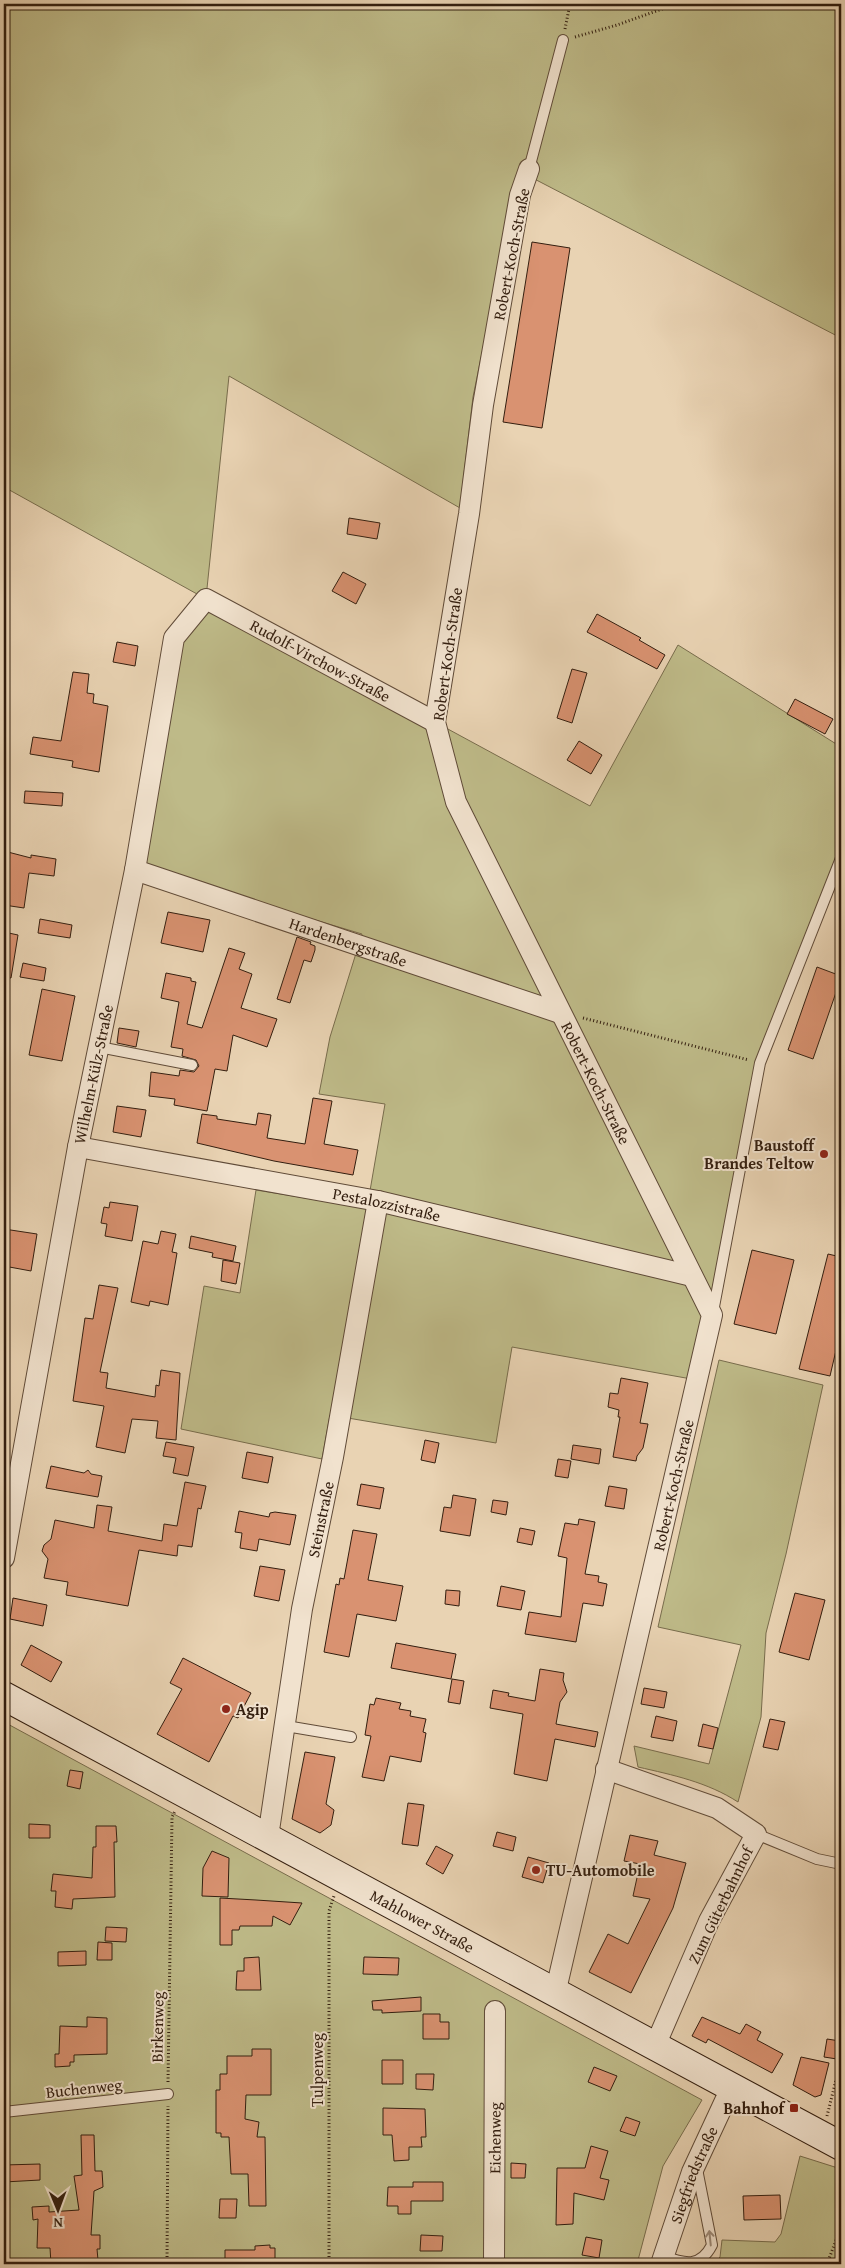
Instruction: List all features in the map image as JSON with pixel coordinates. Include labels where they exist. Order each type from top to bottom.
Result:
[{"type":"main road","name":"Mahlower Straße","points":[[5,1699],[268,1837],[555,1994],[841,2146]]},
{"type":"street","name":"Robert-Koch-Straße","points":[[529,169],[520,195],[483,405],[469,514],[435,722],[456,802],[712,1315],[555,1994]]},
{"type":"street","name":"Rudolf-Virchow-Straße","points":[[206,599],[435,722]]},
{"type":"street","name":"Wilhelm-Külz-Straße","points":[[4,1558],[7,1521],[78,1147],[135,870],[174,638],[206,599]]},
{"type":"street","name":"Hardenbergstraße","points":[[135,870],[560,1012]]},
{"type":"street","name":"Pestalozzistraße","points":[[78,1147],[378,1201],[692,1276]]},
{"type":"street","name":"Steinstraße","points":[[268,1837],[302,1609],[334,1456],[378,1201]]},
{"type":"street","name":"Zum Güterbahnhof","points":[[606,1769],[717,1808],[756,1834],[709,1920],[655,2046]]},
{"type":"street","name":"Eichenweg","points":[[494,2264],[495,2011]]},
{"type":"street","name":"Siegfriedstraße","points":[[662,2260],[695,2164],[732,2088]]},
{"type":"lane","points":[[529,169],[563,40]]},
{"type":"lane","points":[[712,1315],[760,1063],[841,858]]},
{"type":"lane","points":[[99,1047],[192,1065]]},
{"type":"lane","points":[[286,1726],[351,1737]]},
{"type":"lane","points":[[756,1834],[817,1859],[841,1864]]},
{"type":"lane","name":"Buchenweg","points":[[4,2112],[168,2094]]},
{"type":"lane","points":[[662,2260],[694,2264],[702,2260],[712,2245],[695,2164]]},
{"type":"path","points":[[570,4],[563,40],[617,25],[676,4]]},
{"type":"path","points":[[560,1012],[760,1063]]},
{"type":"path","name":"Birkenweg","points":[[167,2264],[172,1817],[186,1794]]},
{"type":"path","name":"Tulpenweg","points":[[329,2264],[329,1911],[340,1877]]},
{"type":"path","points":[[827,2117],[841,2060]]},
{"type":"path","points":[[827,2264],[841,2227]]},
{"type":"shaded area","points":[[4,4],[841,4],[841,338],[519,171],[473,397],[460,508],[229,376],[206,598],[590,806],[678,645],[841,747],[841,858],[760,1063],[697,1380],[512,1347],[496,1443],[330,1415],[322,1459],[181,1429],[204,1286],[240,1293],[256,1190],[367,1208],[385,1104],[319,1094],[330,1037],[362,934],[141,868],[181,641],[206,599],[4,487]]},
{"type":"shaded area","points":[[719,1360],[823,1385],[786,1554],[766,1633],[761,1717],[738,1802],[702,1784],[638,1767],[634,1746],[709,1764],[741,1645],[658,1627]]},
{"type":"shaded area","points":[[4,1722],[702,2100],[663,2166],[637,2264],[4,2264]]},
{"type":"shaded area","points":[[800,2156],[841,2169],[841,2264],[714,2264],[720,2257],[722,2240],[775,2242],[781,2234]]},
{"type":"building","points":[[532,242],[570,248],[542,428],[503,422]]},
{"type":"building","points":[[349,518],[380,523],[377,539],[347,534]]},
{"type":"building","points":[[343,572],[366,584],[356,604],[332,591]]},
{"type":"building","points":[[597,614],[641,638],[639,640],[665,655],[657,669],[587,632]]},
{"type":"building","points":[[117,642],[138,646],[135,666],[113,662]]},
{"type":"building","points":[[572,669],[587,673],[572,723],[557,718]]},
{"type":"building","points":[[73,672],[89,674],[87,693],[94,694],[93,703],[108,706],[99,772],[72,767],[73,761],[30,754],[33,737],[61,741]]},
{"type":"building","points":[[795,699],[833,719],[825,734],[787,714]]},
{"type":"building","points":[[579,741],[602,755],[591,774],[567,760]]},
{"type":"building","points":[[25,791],[63,793],[62,806],[24,803]]},
{"type":"building","points":[[4,851],[31,858],[31,855],[56,859],[54,876],[29,873],[24,908],[4,905]]},
{"type":"building","points":[[168,912],[210,920],[203,952],[161,943]]},
{"type":"building","points":[[40,919],[72,925],[70,938],[38,933]]},
{"type":"building","points":[[4,932],[18,935],[11,978],[4,977]]},
{"type":"building","points":[[297,937],[311,942],[310,944],[315,946],[315,950],[311,962],[304,960],[290,1003],[277,999]]},
{"type":"building","points":[[229,948],[245,953],[239,969],[252,974],[241,1008],[277,1019],[267,1047],[233,1035],[227,1071],[215,1069],[207,1111],[174,1105],[175,1099],[149,1096],[151,1072],[179,1076],[180,1070],[194,1072],[199,1066],[196,1060],[182,1056],[183,1049],[171,1047],[179,1002],[161,998],[166,973],[191,978],[191,981],[196,982],[187,1024],[202,1028]]},
{"type":"building","points":[[23,963],[46,968],[44,981],[20,977]]},
{"type":"building","points":[[817,967],[841,976],[841,978],[813,1059],[788,1050]]},
{"type":"building","points":[[42,989],[75,996],[62,1061],[29,1055]]},
{"type":"building","points":[[119,1028],[139,1031],[136,1047],[117,1043]]},
{"type":"building","points":[[313,1098],[332,1101],[324,1144],[358,1150],[353,1175],[274,1161],[197,1143],[202,1114],[217,1116],[217,1119],[256,1125],[258,1113],[271,1115],[267,1138],[305,1144]]},
{"type":"building","points":[[117,1106],[146,1110],[141,1137],[113,1132]]},
{"type":"building","points":[[110,1202],[138,1206],[132,1241],[105,1236],[107,1224],[101,1223],[104,1207],[109,1208]]},
{"type":"building","points":[[4,1229],[37,1234],[31,1271],[4,1266]]},
{"type":"building","points":[[161,1231],[176,1234],[172,1252],[177,1253],[168,1305],[150,1301],[149,1306],[131,1302],[143,1241],[158,1244]]},
{"type":"building","points":[[191,1236],[236,1246],[233,1261],[212,1257],[213,1253],[189,1248]]},
{"type":"building","points":[[752,1250],[794,1260],[776,1334],[734,1324]]},
{"type":"building","points":[[828,1254],[841,1257],[841,1329],[830,1376],[799,1369]]},
{"type":"building","points":[[223,1260],[240,1263],[236,1284],[221,1281]]},
{"type":"building","points":[[99,1285],[118,1288],[100,1372],[108,1373],[106,1388],[155,1397],[156,1385],[159,1386],[161,1370],[180,1373],[176,1440],[156,1438],[158,1421],[132,1419],[125,1453],[96,1447],[104,1406],[73,1401],[85,1318],[93,1319]]},
{"type":"building","points":[[621,1378],[648,1383],[640,1423],[648,1424],[643,1448],[636,1461],[613,1457],[620,1417],[618,1417],[619,1410],[608,1407],[610,1393],[618,1394]]},
{"type":"building","points":[[425,1440],[439,1443],[435,1463],[421,1460]]},
{"type":"building","points":[[166,1442],[194,1447],[188,1476],[173,1473],[176,1458],[163,1456]]},
{"type":"building","points":[[573,1445],[601,1449],[599,1464],[571,1459]]},
{"type":"building","points":[[247,1452],[273,1457],[268,1483],[242,1478]]},
{"type":"building","points":[[558,1459],[571,1461],[568,1478],[555,1476]]},
{"type":"building","points":[[51,1466],[84,1473],[88,1470],[91,1474],[102,1476],[98,1497],[46,1488]]},
{"type":"building","points":[[185,1482],[206,1486],[201,1509],[198,1508],[192,1547],[178,1545],[177,1556],[139,1550],[128,1606],[66,1595],[68,1582],[44,1578],[48,1559],[42,1551],[44,1545],[51,1539],[55,1520],[94,1528],[97,1505],[112,1507],[108,1531],[162,1541],[164,1524],[177,1526]]},
{"type":"building","points":[[361,1484],[384,1488],[380,1509],[357,1505]]},
{"type":"building","points":[[609,1486],[627,1489],[624,1509],[605,1506]]},
{"type":"building","points":[[453,1495],[476,1499],[470,1536],[440,1531],[444,1507],[451,1508]]},
{"type":"building","points":[[493,1500],[508,1502],[506,1515],[491,1512]]},
{"type":"building","points":[[239,1511],[269,1517],[270,1513],[275,1512],[296,1515],[290,1545],[259,1539],[257,1551],[240,1548],[242,1533],[235,1532]]},
{"type":"building","points":[[579,1519],[595,1522],[585,1574],[599,1576],[598,1582],[607,1584],[603,1606],[583,1603],[576,1642],[525,1634],[529,1612],[561,1617],[567,1558],[558,1556],[565,1523],[578,1525]]},
{"type":"building","points":[[520,1528],[535,1531],[532,1545],[517,1542]]},
{"type":"building","points":[[353,1530],[377,1534],[368,1580],[403,1586],[396,1621],[357,1614],[349,1657],[324,1652],[336,1584],[339,1585],[340,1578],[344,1579]]},
{"type":"building","points":[[260,1566],[285,1570],[279,1601],[254,1596]]},
{"type":"building","points":[[501,1586],[525,1591],[521,1610],[497,1606]]},
{"type":"building","points":[[446,1590],[460,1591],[459,1606],[445,1604]]},
{"type":"building","points":[[795,1593],[825,1600],[809,1660],[779,1652]]},
{"type":"building","points":[[13,1598],[47,1605],[43,1626],[10,1619]]},
{"type":"building","points":[[396,1643],[456,1654],[451,1679],[391,1668]]},
{"type":"building","points":[[31,1645],[62,1662],[51,1682],[21,1665]]},
{"type":"building","name":"Agip","points":[[183,1658],[251,1693],[238,1718],[233,1716],[209,1762],[157,1734],[182,1689],[170,1683]]},
{"type":"building","points":[[540,1669],[564,1673],[563,1680],[567,1692],[560,1702],[556,1724],[598,1732],[595,1747],[555,1739],[547,1781],[514,1774],[523,1714],[490,1708],[493,1690],[509,1693],[508,1696],[535,1701]]},
{"type":"building","points":[[452,1679],[464,1681],[460,1704],[448,1702]]},
{"type":"building","points":[[644,1688],[667,1692],[664,1708],[641,1704]]},
{"type":"building","points":[[376,1698],[401,1703],[399,1709],[411,1711],[410,1716],[426,1719],[423,1732],[426,1733],[421,1762],[390,1756],[384,1781],[362,1777],[371,1736],[365,1735],[370,1704],[374,1705]]},
{"type":"building","points":[[656,1716],[677,1721],[673,1741],[651,1737]]},
{"type":"building","points":[[770,1719],[785,1722],[778,1750],[763,1747]]},
{"type":"building","points":[[703,1724],[718,1728],[713,1749],[698,1746]]},
{"type":"building","points":[[305,1752],[335,1757],[326,1804],[334,1810],[331,1825],[320,1833],[292,1819]]},
{"type":"building","points":[[70,1770],[83,1772],[80,1789],[67,1786]]},
{"type":"building","points":[[408,1803],[424,1805],[418,1846],[402,1844]]},
{"type":"building","points":[[29,1824],[50,1825],[50,1838],[29,1838]]},
{"type":"building","points":[[96,1826],[116,1826],[117,1842],[114,1842],[115,1897],[73,1899],[72,1909],[55,1907],[56,1891],[51,1891],[53,1874],[92,1878],[93,1847],[96,1847]]},
{"type":"building","points":[[497,1832],[516,1837],[513,1851],[493,1846]]},
{"type":"building","points":[[630,1835],[658,1841],[654,1855],[686,1863],[673,1908],[631,1993],[589,1972],[608,1934],[628,1944],[650,1899],[633,1896],[640,1864],[624,1861]]},
{"type":"building","points":[[436,1846],[453,1855],[443,1874],[426,1864]]},
{"type":"building","points":[[212,1851],[229,1858],[228,1897],[202,1896],[203,1868]]},
{"type":"building","name":"TU-Automobile","points":[[528,1857],[549,1863],[543,1883],[522,1877]]},
{"type":"building","points":[[220,1898],[302,1903],[290,1925],[273,1916],[272,1926],[240,1926],[239,1930],[232,1930],[232,1945],[220,1945]]},
{"type":"building","points":[[106,1927],[127,1928],[126,1942],[105,1941]]},
{"type":"building","points":[[98,1942],[112,1943],[112,1960],[97,1960]]},
{"type":"building","points":[[86,1951],[86,1965],[58,1966],[58,1952]]},
{"type":"building","points":[[259,1957],[261,1990],[236,1990],[237,1971],[244,1971],[244,1958]]},
{"type":"building","points":[[364,1957],[399,1958],[398,1975],[363,1974]]},
{"type":"building","points":[[421,1997],[421,2011],[382,2013],[382,2010],[373,2010],[372,2001]]},
{"type":"building","points":[[423,2014],[440,2014],[440,2022],[449,2022],[449,2039],[423,2039]]},
{"type":"building","points":[[87,2017],[107,2018],[107,2054],[74,2055],[74,2062],[70,2062],[70,2066],[55,2067],[55,2054],[59,2054],[60,2026],[87,2027]]},
{"type":"building","points":[[702,2017],[740,2034],[746,2024],[761,2032],[757,2040],[783,2054],[772,2073],[708,2039],[706,2043],[692,2036]]},
{"type":"building","points":[[827,2039],[840,2041],[837,2059],[824,2057]]},
{"type":"building","points":[[252,2049],[271,2049],[271,2095],[246,2095],[245,2119],[259,2122],[257,2137],[265,2137],[266,2206],[249,2206],[248,2174],[231,2174],[229,2137],[221,2137],[221,2133],[216,2133],[216,2090],[220,2090],[220,2074],[227,2074],[227,2056],[252,2056]]},
{"type":"building","points":[[801,2057],[829,2063],[821,2095],[815,2097],[793,2085]]},
{"type":"building","points":[[382,2060],[403,2060],[403,2084],[382,2084]]},
{"type":"building","points":[[594,2067],[617,2076],[610,2091],[588,2082]]},
{"type":"building","points":[[416,2074],[434,2074],[433,2090],[416,2089]]},
{"type":"building","points":[[383,2108],[425,2109],[426,2137],[421,2137],[422,2147],[409,2147],[409,2160],[394,2161],[392,2135],[383,2135]]},
{"type":"building","points":[[626,2117],[640,2122],[635,2136],[620,2131]]},
{"type":"building","points":[[81,2135],[94,2135],[95,2171],[102,2171],[103,2187],[94,2191],[91,2235],[100,2235],[100,2249],[97,2249],[98,2260],[51,2264],[50,2248],[37,2248],[38,2219],[33,2220],[32,2207],[49,2206],[49,2212],[79,2210],[74,2176],[82,2175]]},
{"type":"building","points":[[591,2146],[608,2151],[600,2178],[609,2180],[604,2200],[574,2193],[573,2224],[556,2225],[557,2168],[585,2168]]},
{"type":"building","points":[[511,2163],[526,2164],[525,2178],[511,2178]]},
{"type":"building","points":[[40,2164],[40,2180],[4,2182],[4,2165]]},
{"type":"building","points":[[413,2182],[443,2182],[443,2201],[411,2201],[411,2214],[398,2214],[398,2206],[387,2206],[388,2187],[413,2187]]},
{"type":"building","points":[[780,2195],[781,2219],[744,2220],[743,2196]]},
{"type":"building","points":[[220,2199],[237,2199],[236,2218],[219,2218]]},
{"type":"building","points":[[421,2235],[443,2236],[442,2251],[420,2251]]},
{"type":"building","points":[[586,2237],[602,2240],[599,2258],[582,2255]]},
{"type":"building","points":[[270,2245],[270,2248],[275,2248],[275,2261],[270,2261],[270,2264],[225,2264],[225,2250],[255,2250],[255,2246]]},
{"type":"place","name":"Baustoff Brandes Teltow","points":[[824,1154]]},
{"type":"place","name":"Agip","points":[[226,1709]]},
{"type":"place","name":"TU-Automobile","points":[[536,1870]]},
{"type":"place","name":"Bahnhof","points":[[794,2108]]}]
